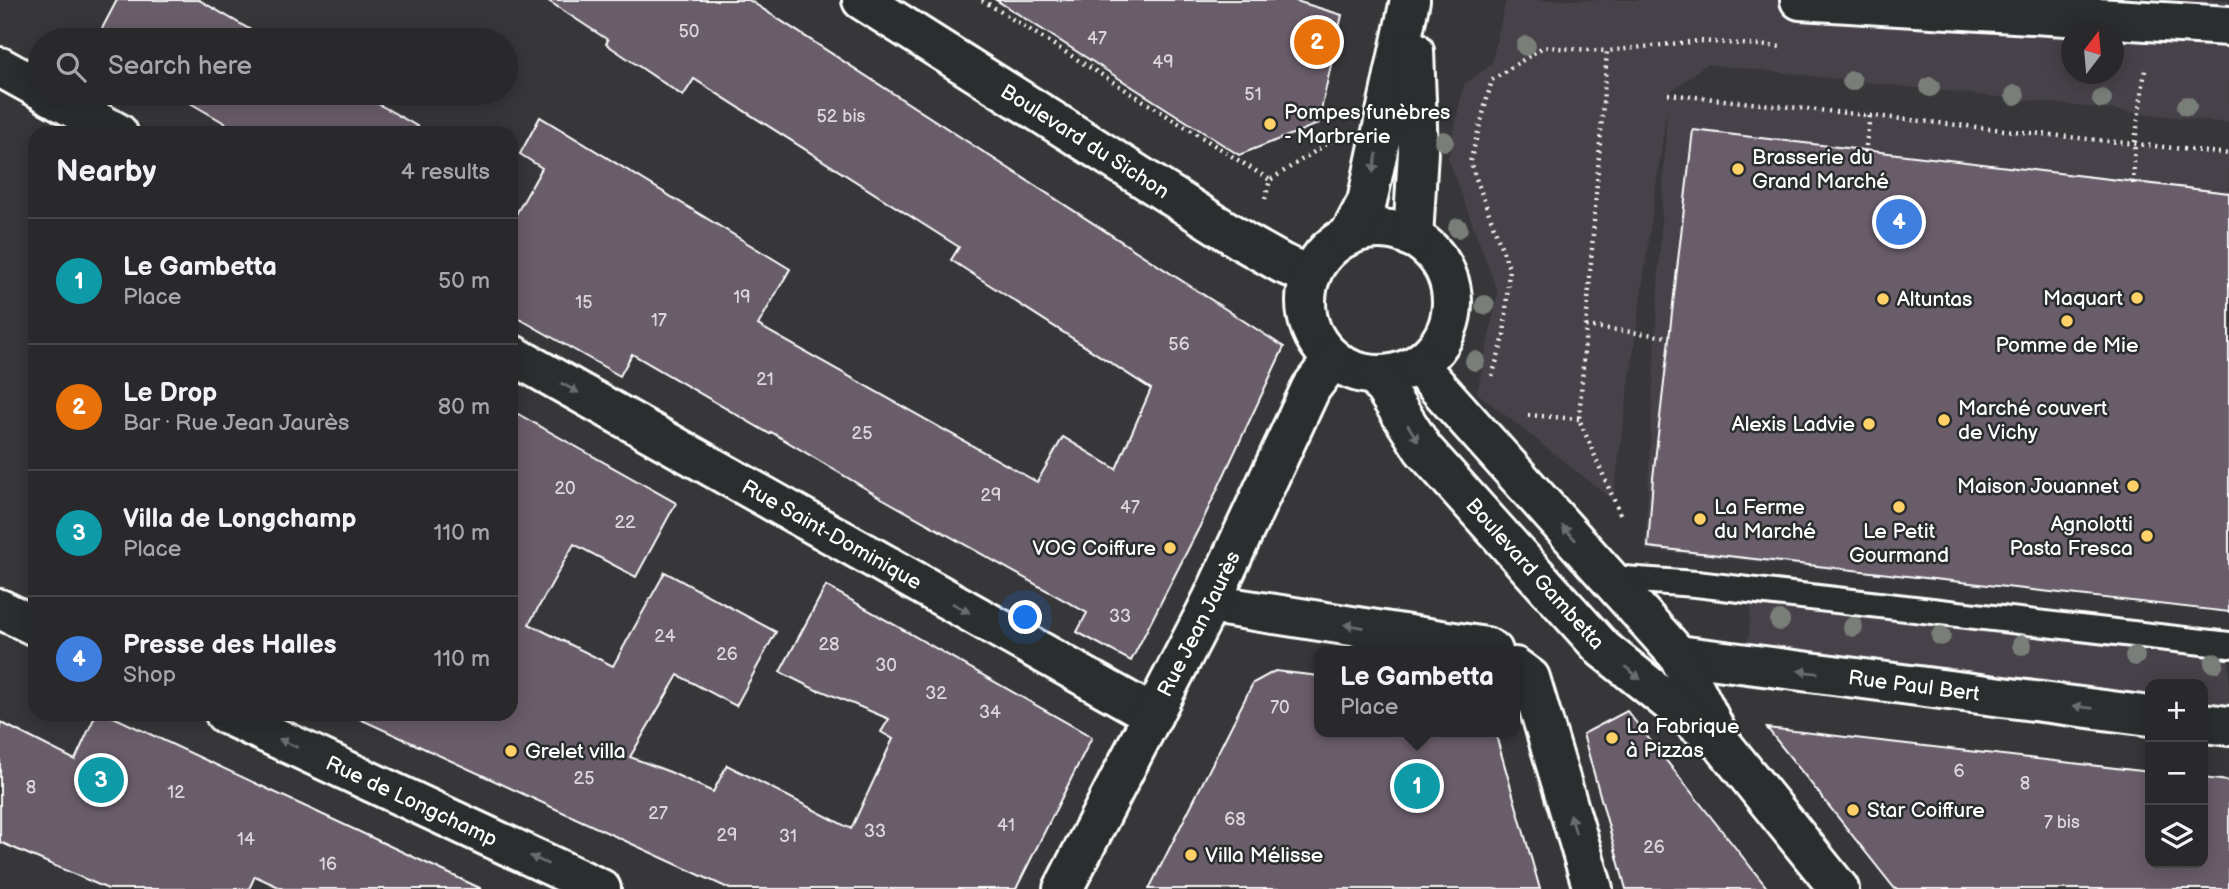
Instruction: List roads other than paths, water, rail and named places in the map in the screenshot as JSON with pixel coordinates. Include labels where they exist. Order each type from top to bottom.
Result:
[{"type":"street","name":"Boulevard du Sichon","points":[[862,0],[1244,242],[1283,264],[1311,275]]},
{"type":"street","points":[[1349,236],[1367,202],[1411,0]]},
{"type":"street","points":[[1411,0],[1418,151],[1413,238]]},
{"type":"street","points":[[1800,0],[2229,26]]},
{"type":"street","points":[[0,67],[28,82]]},
{"type":"street","points":[[68,105],[105,126]]},
{"type":"street","points":[[1382,230],[1413,238],[1429,249],[1441,264],[1448,279],[1452,301],[1450,322],[1436,349],[1418,365],[1398,373],[1377,376],[1354,371],[1322,349],[1308,321],[1306,305],[1311,275],[1326,251],[1349,236],[1382,230]]},
{"type":"street","name":"Rue Saint-Dominique","points":[[518,358],[1153,715]]},
{"type":"street","name":"Rue Jean Jaurès","points":[[1063,889],[1210,604],[1311,388],[1333,359]]},
{"type":"street","name":"Boulevard Gambetta","points":[[1418,365],[1678,655],[1723,745]]},
{"type":"street","name":"Boulevard Gambetta","points":[[1377,376],[1423,449],[1604,649],[1723,745],[1839,889]]},
{"type":"street","points":[[1210,604],[1486,646]]},
{"type":"street","points":[[0,609],[28,623]]},
{"type":"street","name":"Rue Paul Bert","points":[[1678,655],[2145,715]]},
{"type":"street","points":[[1520,671],[1530,678],[1593,889]]},
{"type":"street","name":"Rue de Longchamp","points":[[240,721],[601,889]]},
{"type":"street","points":[[2208,724],[2229,726]]},
{"type":"lane","points":[[1609,578],[1696,584],[2229,645]]},
{"type":"place","name":"Le Drop","points":[[1317,42]]},
{"type":"place","name":"Pompes funèbres - Marbrerie","points":[[1270,124]]},
{"type":"place","name":"Brasserie du Grand Marché","points":[[1738,169]]},
{"type":"place","name":"Presse des Halles","points":[[1899,222]]},
{"type":"place","name":"Maquart","points":[[2137,298]]},
{"type":"place","name":"Altuntas","points":[[1883,299]]},
{"type":"place","name":"Pomme de Mie","points":[[2067,321]]},
{"type":"place","name":"Marché couvert de Vichy","points":[[1944,420]]},
{"type":"place","name":"Alexis Ladvie","points":[[1869,424]]},
{"type":"place","name":"Maison Jouannet","points":[[2133,486]]},
{"type":"place","name":"Le Petit Gourmand","points":[[1899,507]]},
{"type":"place","name":"La Ferme du Marché","points":[[1700,519]]},
{"type":"place","name":"Agnolotti Pasta Fresca","points":[[2147,536]]},
{"type":"place","name":"VOG Coiffure","points":[[1170,548]]},
{"type":"place","name":"La Fabrique à Pizzas","points":[[1612,738]]},
{"type":"place","name":"Grelet villa","points":[[511,751]]},
{"type":"place","name":"Villa de Longchamp","points":[[101,780]]},
{"type":"place","name":"Le Gambetta","points":[[1417,786]]},
{"type":"place","name":"Star Coiffure","points":[[1853,810]]},
{"type":"place","name":"Villa Mélisse","points":[[1191,855]]}]
